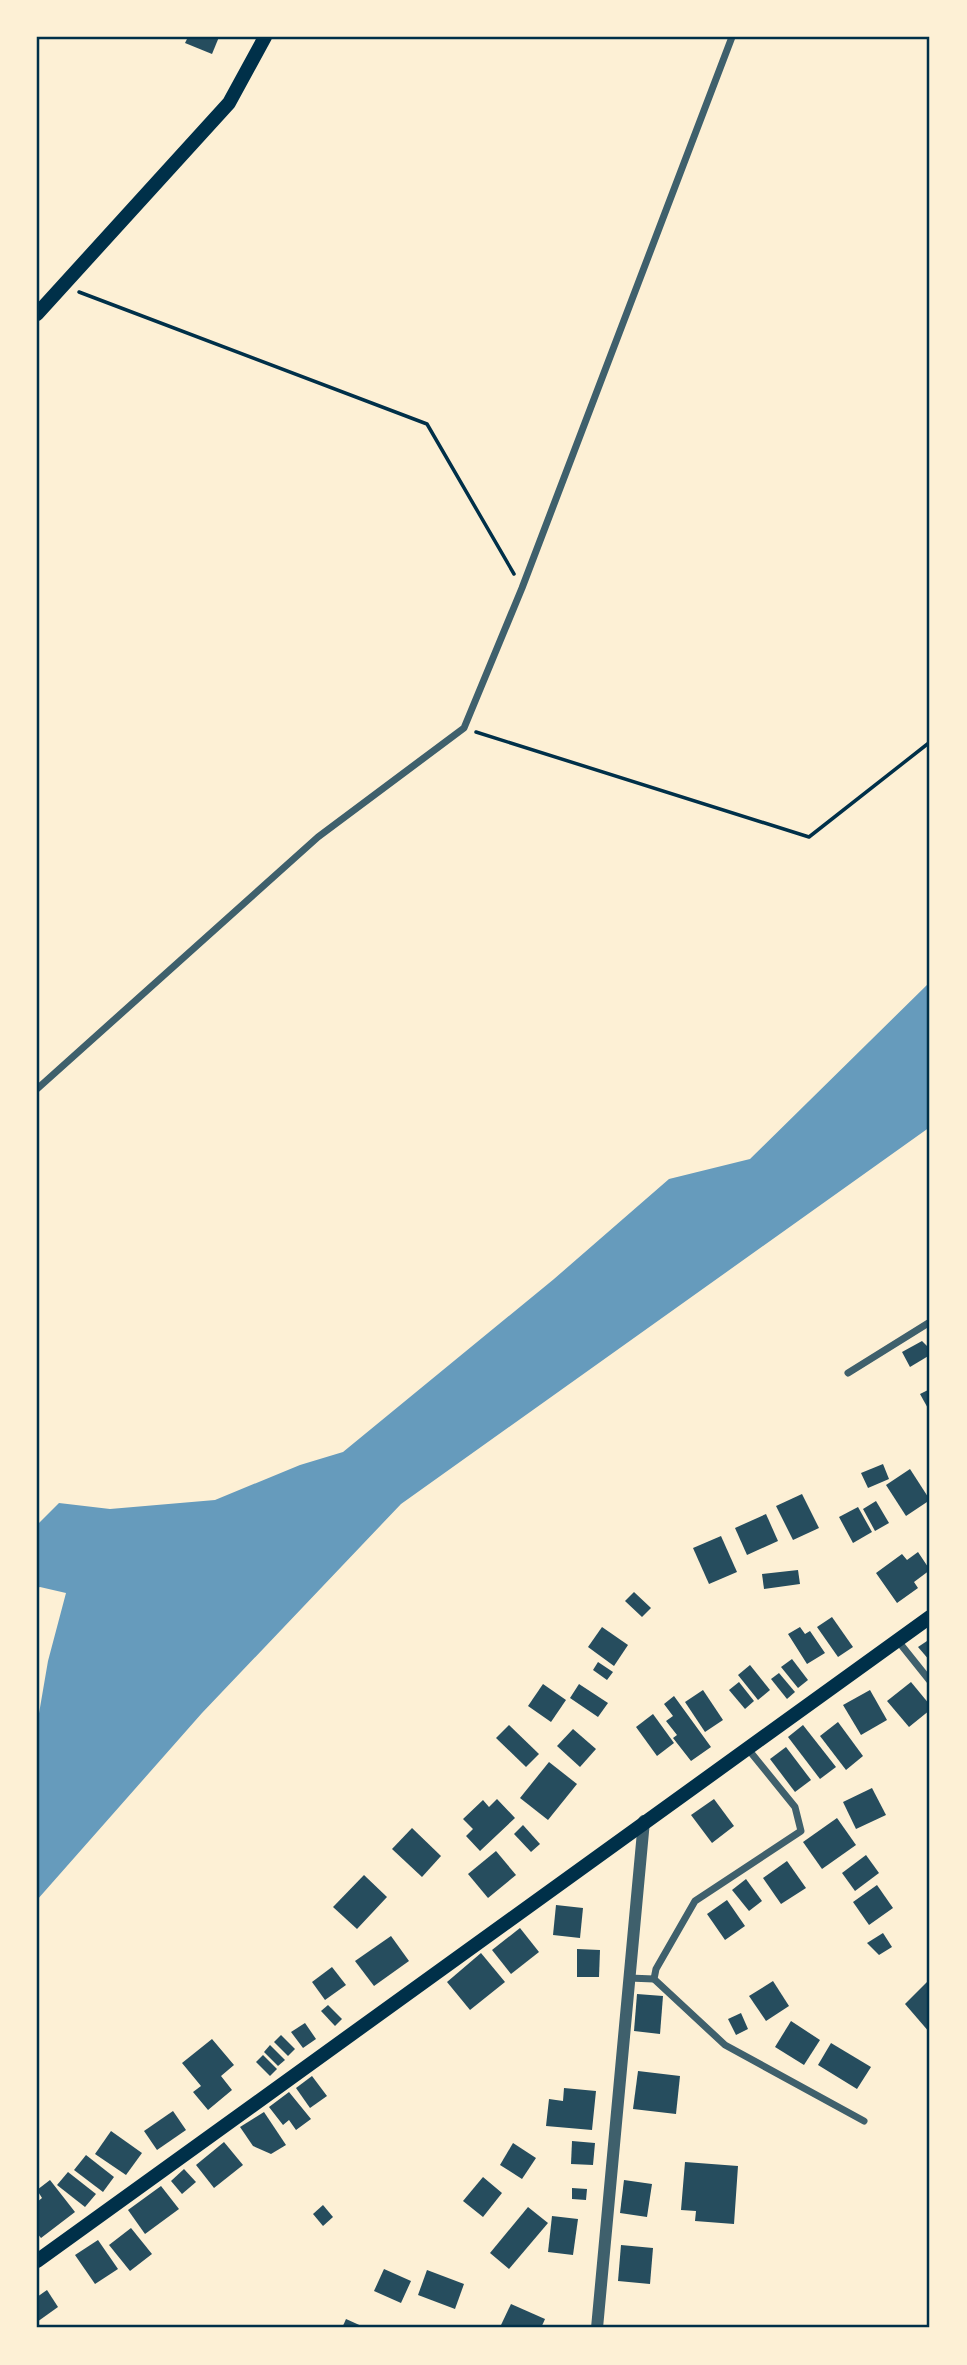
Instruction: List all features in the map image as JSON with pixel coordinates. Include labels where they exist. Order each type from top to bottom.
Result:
[{"type":"main road","points":[[37,314],[229,103],[265,37]]},
{"type":"main road","points":[[37,2261],[930,1617]]},
{"type":"street","points":[[37,1089],[318,837],[464,728],[522,587],[732,37]]},
{"type":"street","points":[[848,1373],[930,1321]]},
{"type":"street","points":[[898,1641],[930,1681]]},
{"type":"street","points":[[654,1979],[656,1969],[695,1901],[801,1831],[795,1807],[748,1748]]},
{"type":"street","points":[[597,2328],[644,1821]]},
{"type":"street","points":[[629,1978],[654,1979],[725,2045],[864,2121]]},
{"type":"path","points":[[61,285],[427,424],[522,587]]},
{"type":"path","points":[[464,728],[809,837],[930,742]]},
{"type":"water","points":[[930,982],[930,1127],[401,1504],[202,1713],[37,1900],[37,1725],[48,1661],[66,1593],[37,1588],[37,1525],[59,1503],[110,1509],[215,1500],[300,1465],[343,1452],[554,1279],[669,1179],[750,1159]]},
{"type":"building","points":[[188,37],[219,37],[212,54],[185,43]]},
{"type":"building","points":[[922,1341],[930,1349],[930,1355],[910,1367],[902,1352]]},
{"type":"building","points":[[930,1389],[930,1412],[920,1394]]},
{"type":"building","points":[[883,1464],[889,1479],[868,1488],[861,1473]]},
{"type":"building","points":[[910,1469],[930,1500],[906,1516],[886,1485]]},
{"type":"building","points":[[802,1494],[819,1528],[793,1540],[776,1506]]},
{"type":"building","points":[[876,1501],[889,1523],[875,1531],[863,1509]]},
{"type":"building","points":[[858,1507],[872,1532],[853,1543],[839,1517]]},
{"type":"building","points":[[766,1514],[778,1541],[747,1555],[735,1528]]},
{"type":"building","points":[[721,1536],[737,1572],[709,1584],[693,1548]]},
{"type":"building","points":[[918,1552],[930,1570],[914,1582],[918,1588],[897,1603],[876,1573],[902,1554],[907,1560]]},
{"type":"building","points":[[798,1570],[800,1584],[764,1589],[762,1574]]},
{"type":"building","points":[[634,1592],[651,1608],[642,1617],[625,1601]]},
{"type":"building","points":[[832,1617],[853,1647],[838,1657],[817,1627]]},
{"type":"building","points":[[602,1627],[628,1645],[614,1666],[588,1647]]},
{"type":"building","points":[[800,1627],[805,1634],[810,1631],[825,1653],[807,1664],[788,1634]]},
{"type":"building","points":[[930,1639],[930,1661],[918,1647]]},
{"type":"building","points":[[792,1659],[808,1680],[798,1688],[781,1667]]},
{"type":"building","points":[[598,1662],[613,1672],[607,1680],[593,1670]]},
{"type":"building","points":[[750,1665],[770,1690],[758,1700],[738,1675]]},
{"type":"building","points":[[779,1673],[795,1692],[787,1699],[771,1679]]},
{"type":"building","points":[[739,1682],[754,1701],[745,1709],[729,1690]]},
{"type":"building","points":[[911,1682],[930,1705],[930,1710],[909,1727],[887,1701]]},
{"type":"building","points":[[543,1684],[566,1700],[551,1722],[528,1706]]},
{"type":"building","points":[[579,1684],[608,1703],[598,1717],[570,1698]]},
{"type":"building","points":[[703,1690],[723,1720],[705,1732],[685,1702]]},
{"type":"building","points":[[870,1690],[887,1720],[861,1735],[843,1705]]},
{"type":"building","points":[[674,1696],[711,1747],[691,1761],[673,1738],[677,1735],[666,1721],[673,1716],[664,1704]]},
{"type":"building","points":[[653,1714],[674,1743],[657,1756],[636,1727]]},
{"type":"building","points":[[838,1722],[863,1756],[846,1770],[820,1736]]},
{"type":"building","points":[[509,1725],[539,1754],[526,1767],[496,1738]]},
{"type":"building","points":[[803,1725],[836,1767],[820,1779],[788,1737]]},
{"type":"building","points":[[573,1729],[596,1749],[580,1767],[557,1746]]},
{"type":"building","points":[[786,1747],[811,1780],[795,1792],[770,1759]]},
{"type":"building","points":[[549,1762],[577,1784],[548,1820],[520,1798]]},
{"type":"building","points":[[872,1788],[886,1815],[856,1829],[843,1802]]},
{"type":"building","points":[[497,1799],[515,1818],[480,1851],[466,1836],[473,1829],[463,1819],[483,1800],[489,1807]]},
{"type":"building","points":[[714,1799],[734,1826],[712,1843],[691,1815]]},
{"type":"building","points":[[837,1818],[856,1845],[822,1869],[803,1842]]},
{"type":"building","points":[[523,1825],[540,1844],[531,1852],[514,1834]]},
{"type":"building","points":[[412,1828],[441,1856],[422,1877],[392,1849]]},
{"type":"building","points":[[496,1851],[516,1875],[488,1898],[468,1874]]},
{"type":"building","points":[[866,1855],[879,1873],[855,1891],[842,1873]]},
{"type":"building","points":[[787,1861],[806,1888],[781,1904],[763,1878]]},
{"type":"building","points":[[364,1875],[387,1897],[357,1929],[333,1907]]},
{"type":"building","points":[[746,1879],[762,1901],[749,1911],[732,1890]]},
{"type":"building","points":[[877,1885],[893,1908],[869,1925],[853,1902]]},
{"type":"building","points":[[727,1900],[745,1926],[725,1940],[707,1914]]},
{"type":"building","points":[[556,1905],[583,1908],[580,1938],[553,1935]]},
{"type":"building","points":[[520,1928],[539,1952],[511,1974],[492,1950]]},
{"type":"building","points":[[883,1933],[892,1947],[879,1955],[867,1943]]},
{"type":"building","points":[[391,1936],[409,1961],[374,1986],[355,1961]]},
{"type":"building","points":[[577,1949],[600,1950],[599,1977],[577,1977]]},
{"type":"building","points":[[481,1953],[505,1982],[470,2010],[447,1982]]},
{"type":"building","points":[[332,1967],[346,1985],[325,2000],[312,1982]]},
{"type":"building","points":[[930,1979],[930,2033],[905,2004]]},
{"type":"building","points":[[773,1981],[789,2006],[766,2021],[749,1996]]},
{"type":"building","points":[[637,1994],[663,1996],[660,2034],[634,2031]]},
{"type":"building","points":[[328,2005],[342,2019],[335,2026],[321,2011]]},
{"type":"building","points":[[741,2013],[748,2029],[736,2035],[728,2019]]},
{"type":"building","points":[[791,2021],[820,2040],[804,2065],[775,2047]]},
{"type":"building","points":[[305,2023],[316,2039],[303,2048],[291,2032]]},
{"type":"building","points":[[281,2035],[295,2049],[288,2056],[274,2042]]},
{"type":"building","points":[[212,2039],[234,2065],[221,2076],[232,2090],[208,2110],[193,2092],[201,2086],[182,2063]]},
{"type":"building","points":[[831,2043],[871,2067],[857,2089],[818,2065]]},
{"type":"building","points":[[270,2045],[285,2060],[278,2066],[264,2052]]},
{"type":"building","points":[[263,2055],[277,2069],[270,2076],[256,2062]]},
{"type":"building","points":[[638,2071],[680,2076],[676,2114],[633,2109]]},
{"type":"building","points":[[312,2076],[327,2096],[310,2108],[296,2088]]},
{"type":"building","points":[[564,2088],[596,2091],[592,2130],[546,2126],[549,2099],[563,2101]]},
{"type":"building","points":[[289,2092],[311,2119],[296,2130],[289,2120],[283,2125],[269,2107]]},
{"type":"building","points":[[173,2111],[186,2130],[157,2150],[144,2131]]},
{"type":"building","points":[[264,2112],[286,2145],[271,2154],[253,2146],[240,2127]]},
{"type":"building","points":[[111,2131],[142,2153],[126,2175],[95,2154]]},
{"type":"building","points":[[572,2141],[595,2143],[593,2165],[571,2164]]},
{"type":"building","points":[[224,2142],[243,2165],[214,2188],[196,2165]]},
{"type":"building","points":[[513,2143],[536,2158],[522,2179],[500,2165]]},
{"type":"building","points":[[86,2155],[114,2177],[103,2192],[74,2170]]},
{"type":"building","points":[[685,2162],[738,2166],[734,2224],[695,2221],[696,2211],[681,2210]]},
{"type":"building","points":[[184,2169],[196,2182],[182,2194],[171,2181]]},
{"type":"building","points":[[68,2172],[96,2194],[85,2207],[57,2185]]},
{"type":"building","points":[[483,2177],[502,2193],[483,2217],[463,2201]]},
{"type":"building","points":[[50,2180],[75,2212],[41,2238],[37,2233],[37,2202],[42,2198],[37,2190]]},
{"type":"building","points":[[624,2180],[652,2184],[647,2217],[620,2213]]},
{"type":"building","points":[[161,2186],[179,2209],[145,2234],[128,2210]]},
{"type":"building","points":[[572,2188],[587,2189],[586,2200],[572,2199]]},
{"type":"building","points":[[323,2205],[333,2217],[323,2226],[313,2214]]},
{"type":"building","points":[[528,2207],[548,2223],[509,2269],[490,2253]]},
{"type":"building","points":[[552,2216],[578,2219],[573,2255],[548,2252]]},
{"type":"building","points":[[131,2228],[152,2254],[130,2271],[109,2245]]},
{"type":"building","points":[[98,2240],[118,2269],[95,2284],[75,2255]]},
{"type":"building","points":[[621,2245],[653,2248],[650,2284],[618,2281]]},
{"type":"building","points":[[384,2269],[411,2281],[401,2303],[374,2291]]},
{"type":"building","points":[[427,2270],[464,2284],[455,2309],[418,2295]]},
{"type":"building","points":[[47,2290],[58,2307],[37,2322],[37,2297]]},
{"type":"building","points":[[511,2304],[545,2319],[541,2328],[509,2328],[501,2325]]},
{"type":"building","points":[[346,2319],[366,2328],[342,2328]]}]
